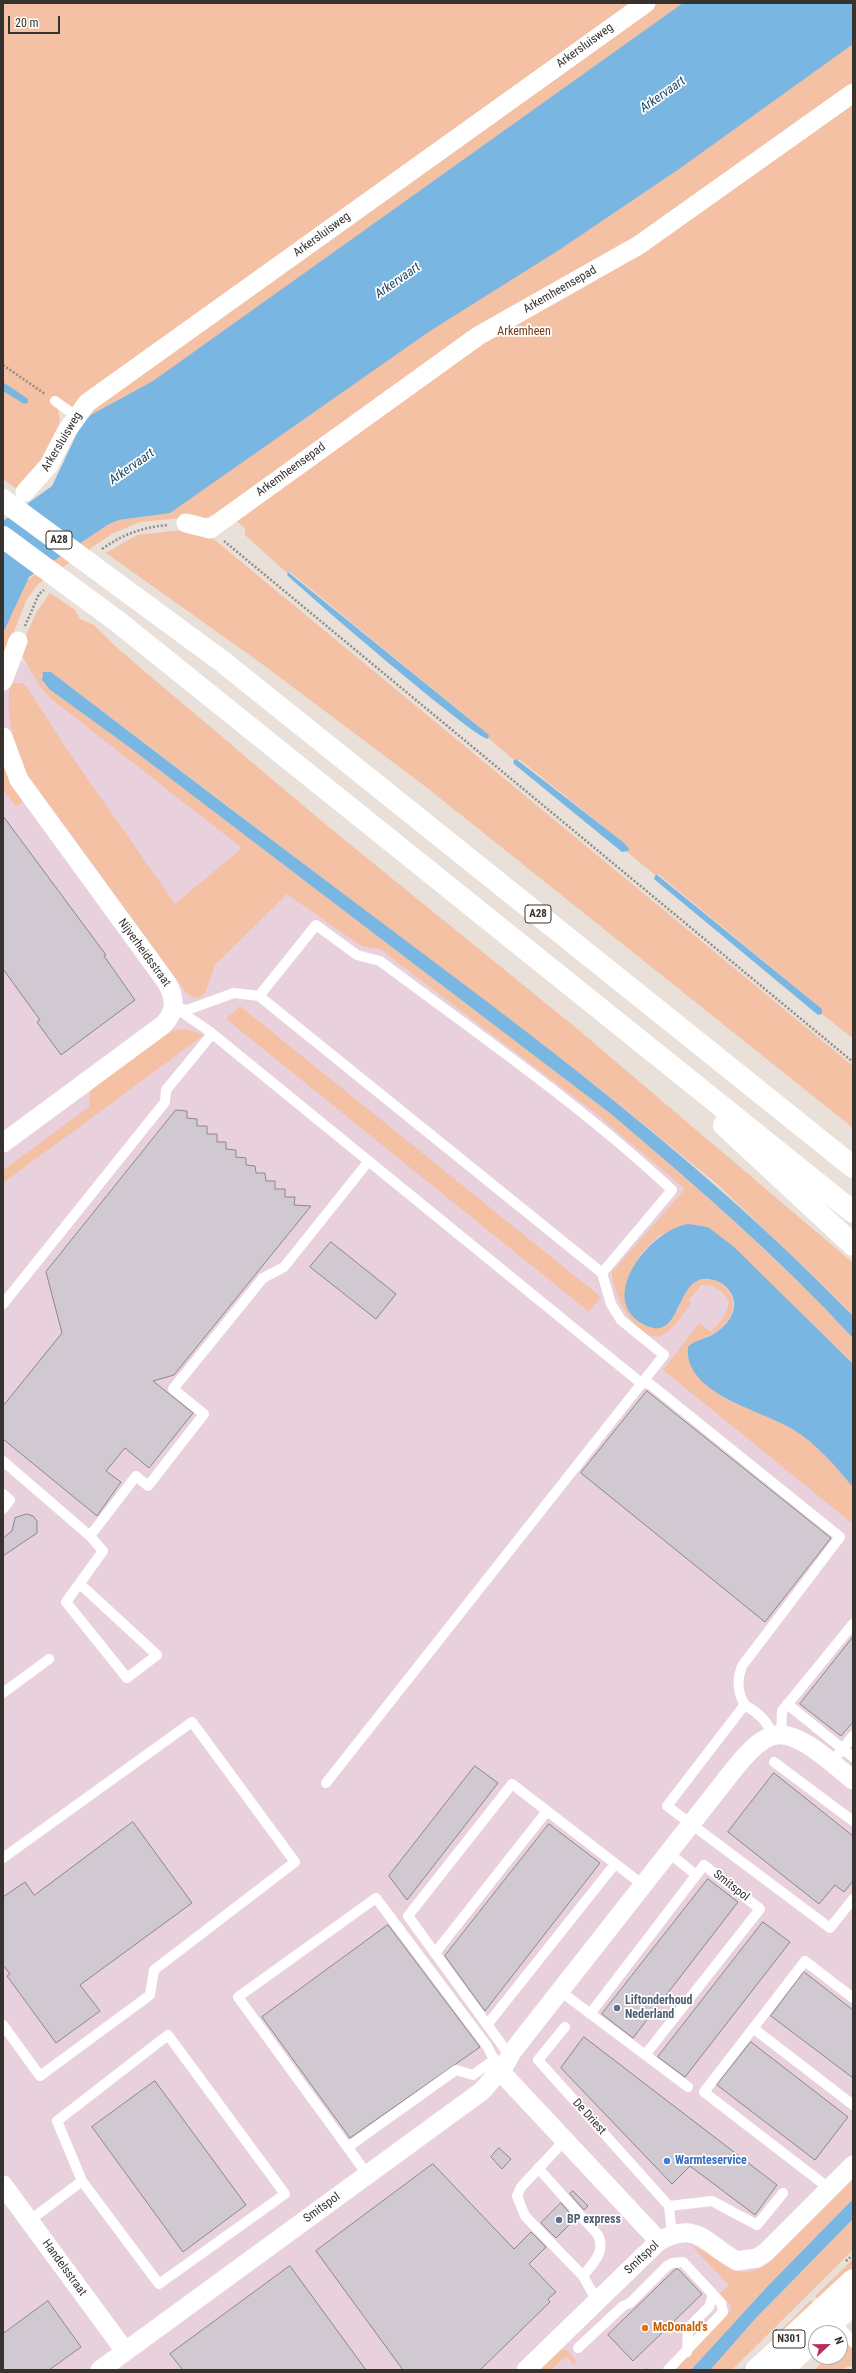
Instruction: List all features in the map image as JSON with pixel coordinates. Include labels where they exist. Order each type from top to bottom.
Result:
[{"type":"main road","name":"A28","points":[[3,500],[116,581],[235,672],[853,1167]]},
{"type":"main road","name":"A28","points":[[3,538],[89,600],[853,1212]]},
{"type":"main road","name":"A28","points":[[599,1008],[853,1245]]},
{"type":"main road","name":"N301","points":[[826,2321],[853,2280]]},
{"type":"main road","name":"N301","points":[[756,2370],[853,2304]]},
{"type":"main road","name":"N301","points":[[782,2370],[808,2346]]},
{"type":"street","name":"Arkersluisweg","points":[[25,492],[49,465],[76,416],[87,403],[646,3]]},
{"type":"street","name":"Arkemheensepad","points":[[210,529],[478,336],[639,245],[853,93]]},
{"type":"street","points":[[186,523],[210,529]]},
{"type":"street","points":[[3,681],[18,641]]},
{"type":"street","name":"Nijverheidsstraat","points":[[3,737],[19,780],[167,983],[173,996],[174,1007]]},
{"type":"street","points":[[3,1143],[163,1025],[170,1017],[174,1007]]},
{"type":"street","points":[[777,1735],[800,1740],[837,1756],[853,1780]]},
{"type":"street","name":"Smitspol","points":[[100,2370],[482,2091],[502,2062],[560,1991],[690,1824],[746,1756],[763,1740],[777,1735]]},
{"type":"street","points":[[502,2062],[565,2140],[665,2238]]},
{"type":"street","name":"Smitspol","points":[[526,2370],[665,2238],[686,2232],[699,2235],[737,2261],[757,2258],[776,2244],[853,2165]]},
{"type":"street","name":"Handelsstraat","points":[[3,2185],[125,2351]]},
{"type":"lane","points":[[56,402],[76,416]]},
{"type":"lane","points":[[259,996],[316,926],[357,954],[380,961],[632,1152],[672,1190],[602,1273]]},
{"type":"lane","points":[[174,1007],[187,1010],[234,993],[259,996],[602,1273],[611,1304],[621,1320],[664,1355],[326,1783]]},
{"type":"lane","points":[[174,1007],[212,1034],[641,1383],[650,1384],[840,1537],[742,1666],[738,1675],[738,1689],[746,1706],[777,1735]]},
{"type":"lane","points":[[3,1304],[165,1102],[166,1090],[212,1034]]},
{"type":"lane","points":[[90,1536],[136,1476],[148,1486],[204,1414],[173,1389],[263,1278],[284,1267],[368,1162]]},
{"type":"lane","points":[[3,1461],[90,1536],[103,1551],[66,1602],[127,1678],[157,1655],[80,1584]]},
{"type":"lane","points":[[3,1494],[10,1500],[3,1509]]},
{"type":"lane","points":[[777,1735],[782,1711],[853,1624]]},
{"type":"lane","points":[[3,1693],[49,1659]]},
{"type":"lane","points":[[787,1704],[837,1756],[853,1757]]},
{"type":"lane","points":[[746,1706],[743,1707],[667,1806],[830,1928],[853,1899]]},
{"type":"lane","points":[[3,1858],[192,1722],[295,1862],[154,1970],[150,1995],[40,2076],[3,2025]]},
{"type":"lane","points":[[837,1756],[853,1736]]},
{"type":"lane","points":[[774,1762],[853,1821]]},
{"type":"lane","points":[[502,2062],[488,2025],[408,1916],[512,1784],[643,1885]]},
{"type":"lane","points":[[435,1953],[547,1811]]},
{"type":"lane","points":[[668,1852],[696,1875]]},
{"type":"lane","points":[[488,2025],[615,1864]]},
{"type":"lane","name":"Smitspol","points":[[590,2014],[704,1865],[760,1909],[646,2056]]},
{"type":"lane","points":[[367,2174],[238,1997],[376,1898],[502,2062]]},
{"type":"lane","points":[[830,2189],[704,2092],[805,1961],[853,1998]]},
{"type":"lane","points":[[560,1991],[688,2087]]},
{"type":"lane","name":"De Driest","points":[[565,2027],[538,2060],[669,2206]]},
{"type":"lane","points":[[753,2028],[853,2105]]},
{"type":"lane","points":[[168,2035],[285,2194],[159,2284],[82,2181],[57,2121],[168,2035]]},
{"type":"lane","points":[[348,2147],[456,2070],[473,2075],[502,2062]]},
{"type":"lane","points":[[565,2140],[521,2187],[517,2196],[525,2216],[583,2276],[597,2301]]},
{"type":"lane","points":[[538,2168],[598,2235],[602,2243],[600,2254],[583,2276]]},
{"type":"lane","points":[[30,2221],[82,2181]]},
{"type":"lane","points":[[665,2238],[669,2206],[712,2201],[757,2225],[783,2193]]},
{"type":"lane","points":[[578,2348],[672,2263],[682,2262],[722,2306],[722,2315],[668,2370]]},
{"type":"lane","points":[[687,2352],[688,2328],[709,2307],[713,2295]]},
{"type":"lane","points":[[826,2321],[853,2342]]},
{"type":"path","points":[[3,365],[56,402]]},
{"type":"path","points":[[119,537],[148,527],[186,523]]},
{"type":"path","points":[[210,529],[853,1062]]},
{"type":"path","points":[[18,641],[39,594]]},
{"type":"shaded area","points":[[3,651],[39,672],[43,691],[633,1139],[853,1350],[853,2201],[699,2370],[3,2370]]},
{"type":"green space","name":"Arkemheen","points":[[3,3],[853,3],[853,1035],[851,1037],[822,1014],[822,1009],[658,874],[655,875],[627,852],[623,842],[520,760],[514,760],[488,738],[489,735],[290,572],[287,573],[245,535],[245,528],[223,511],[202,519],[182,518],[140,522],[112,534],[38,584],[26,601],[3,660],[3,633],[25,582],[61,555],[109,524],[119,520],[150,516],[69,416],[58,410],[60,421],[54,443],[41,463],[19,491],[3,479],[3,391],[24,404],[29,401],[3,382]]},
{"type":"green space","points":[[189,529],[207,534],[216,541],[853,1066],[853,1128],[426,787],[262,664],[106,553],[137,535]]},
{"type":"green space","points":[[50,593],[75,610],[80,619],[94,625],[116,647],[325,824],[575,1027],[853,1263],[853,1316],[717,1184],[594,1084],[51,672],[41,676],[44,684],[49,689],[129,747],[611,1114],[730,1218],[787,1271],[843,1327],[853,1338],[853,1364],[848,1358],[664,1233],[648,1246],[636,1263],[631,1272],[626,1292],[626,1302],[678,1310],[686,1290],[699,1280],[708,1278],[716,1281],[730,1292],[733,1301],[733,1310],[729,1319],[720,1329],[693,1345],[688,1350],[691,1366],[700,1380],[714,1391],[730,1400],[781,1423],[811,1442],[853,1487],[853,1524],[663,1370],[699,1323],[711,1332],[720,1322],[725,1314],[729,1302],[721,1291],[714,1287],[701,1285],[689,1300],[691,1303],[677,1322],[669,1331],[660,1336],[651,1336],[642,1331],[634,1323],[620,1302],[612,1272],[685,1189],[594,1112],[380,949],[361,946],[287,894],[215,965],[205,993],[198,998],[188,995],[24,770],[16,748],[11,727],[9,706],[10,683],[22,683],[27,687],[64,745],[175,904],[242,848],[50,698],[41,688],[19,651],[36,613]]},
{"type":"green space","points":[[3,764],[23,801],[16,807],[3,790]]},
{"type":"green space","points":[[240,1006],[601,1297],[589,1312],[226,1019]]},
{"type":"green space","points":[[186,1029],[204,1035],[3,1183],[3,1170],[89,1107],[90,1090],[170,1031]]},
{"type":"green space","points":[[853,2179],[853,2199],[766,2288],[691,2370],[672,2370],[731,2310],[730,2305],[720,2294],[729,2285],[691,2245],[730,2268],[738,2271],[748,2272],[759,2269],[771,2261]]},
{"type":"green space","points":[[853,2219],[853,2250],[732,2370],[709,2370],[755,2319]]},
{"type":"green space","points":[[853,2259],[853,2273],[822,2302],[815,2296]]},
{"type":"green space","points":[[811,2300],[817,2306],[749,2370],[741,2370]]},
{"type":"green space","points":[[848,2345],[853,2350],[853,2366],[848,2366],[843,2370],[814,2370],[820,2365],[848,2365]]},
{"type":"green space","points":[[562,2349],[567,2350],[577,2362],[574,2365],[566,2356],[551,2370],[540,2370]]},
{"type":"water","name":"Arkervaart","points":[[683,3],[853,3],[853,44],[679,169],[559,250],[430,331],[170,513],[119,520],[109,524],[29,577],[3,633],[3,521],[52,486],[81,425],[89,416],[153,381]]},
{"type":"water","points":[[3,382],[28,399],[28,403],[24,404],[3,391]]},
{"type":"water","points":[[288,572],[489,735],[488,739],[454,716],[390,664],[301,588],[287,575]]},
{"type":"water","points":[[43,672],[51,672],[516,1024],[629,1113],[738,1206],[791,1255],[853,1316],[853,1338],[766,1250],[611,1114],[129,747],[49,689],[42,680]]},
{"type":"water","points":[[516,759],[623,842],[629,849],[628,851],[622,852],[514,764],[513,761]]},
{"type":"water","points":[[656,874],[822,1009],[822,1014],[818,1015],[654,879]]},
{"type":"water","points":[[688,1224],[708,1227],[734,1247],[853,1364],[853,1487],[826,1456],[811,1442],[794,1430],[728,1399],[698,1378],[690,1364],[688,1347],[694,1342],[720,1330],[731,1317],[733,1312],[734,1301],[731,1292],[720,1282],[701,1279],[692,1285],[673,1317],[666,1325],[656,1328],[643,1324],[630,1312],[625,1298],[627,1283],[634,1266],[645,1251],[658,1238],[673,1229]]},
{"type":"water","points":[[853,2199],[853,2219],[755,2319],[711,2369],[691,2370],[766,2288]]},
{"type":"building","points":[[3,816],[106,955],[104,956],[135,1000],[61,1055],[37,1022],[40,1020],[3,969]]},
{"type":"building","points":[[176,1110],[187,1111],[187,1118],[197,1119],[197,1126],[207,1126],[207,1134],[217,1134],[217,1142],[226,1142],[226,1149],[236,1150],[236,1157],[246,1158],[246,1165],[255,1166],[256,1173],[265,1173],[266,1181],[275,1181],[275,1189],[285,1189],[285,1197],[295,1197],[294,1205],[311,1206],[174,1375],[153,1381],[193,1413],[149,1468],[125,1448],[106,1471],[121,1482],[97,1516],[3,1439],[3,1406],[62,1333],[46,1272]]},
{"type":"building","points":[[331,1242],[396,1294],[376,1319],[310,1267]]},
{"type":"building","points":[[647,1391],[831,1538],[765,1622],[581,1473]]},
{"type":"building","points":[[27,1514],[33,1516],[37,1521],[37,1533],[3,1556],[3,1538],[12,1531],[15,1518]]},
{"type":"building","points":[[853,1637],[853,1722],[841,1736],[800,1704]]},
{"type":"building","points":[[475,1766],[498,1783],[407,1900],[389,1876]]},
{"type":"building","points":[[774,1773],[853,1836],[853,1881],[844,1892],[835,1885],[819,1904],[728,1832]]},
{"type":"building","points":[[133,1822],[192,1903],[80,1985],[100,2011],[56,2043],[7,1976],[10,1974],[3,1965],[3,1897],[25,1882],[34,1895]]},
{"type":"building","points":[[549,1824],[600,1863],[485,2011],[445,1956]]},
{"type":"building","points":[[708,1879],[738,1902],[633,2038],[602,2014]]},
{"type":"building","points":[[763,1922],[790,1942],[685,2077],[658,2057]]},
{"type":"building","points":[[388,1925],[480,2047],[350,2138],[262,2017]]},
{"type":"building","points":[[804,1972],[853,2010],[853,2078],[771,2016]]},
{"type":"building","points":[[584,2037],[777,2185],[755,2215],[690,2166],[672,2184],[561,2068]]},
{"type":"building","points":[[751,2042],[848,2117],[815,2160],[717,2085]]},
{"type":"building","points":[[155,2081],[246,2205],[183,2252],[92,2127]]},
{"type":"building","points":[[499,2148],[511,2159],[502,2169],[491,2157]]},
{"type":"building","points":[[433,2164],[514,2249],[531,2232],[546,2247],[529,2264],[556,2292],[548,2299],[550,2302],[480,2370],[403,2370],[316,2251]]},
{"type":"building","points":[[573,2191],[588,2206],[584,2210],[570,2194]]},
{"type":"building","points":[[561,2203],[575,2219],[556,2238],[541,2223]]},
{"type":"building","points":[[290,2266],[366,2370],[183,2370],[170,2354]]},
{"type":"building","points":[[676,2269],[678,2269],[702,2294],[633,2361],[608,2335]]},
{"type":"building","points":[[48,2301],[81,2347],[49,2370],[3,2370],[3,2334]]},
{"type":"place","name":"Liftonderhoud Nederland","points":[[617,2008]]},
{"type":"place","name":"Warmteservice","points":[[667,2161]]},
{"type":"place","name":"BP express","points":[[559,2220]]},
{"type":"place","name":"McDonald's","points":[[645,2328]]}]
